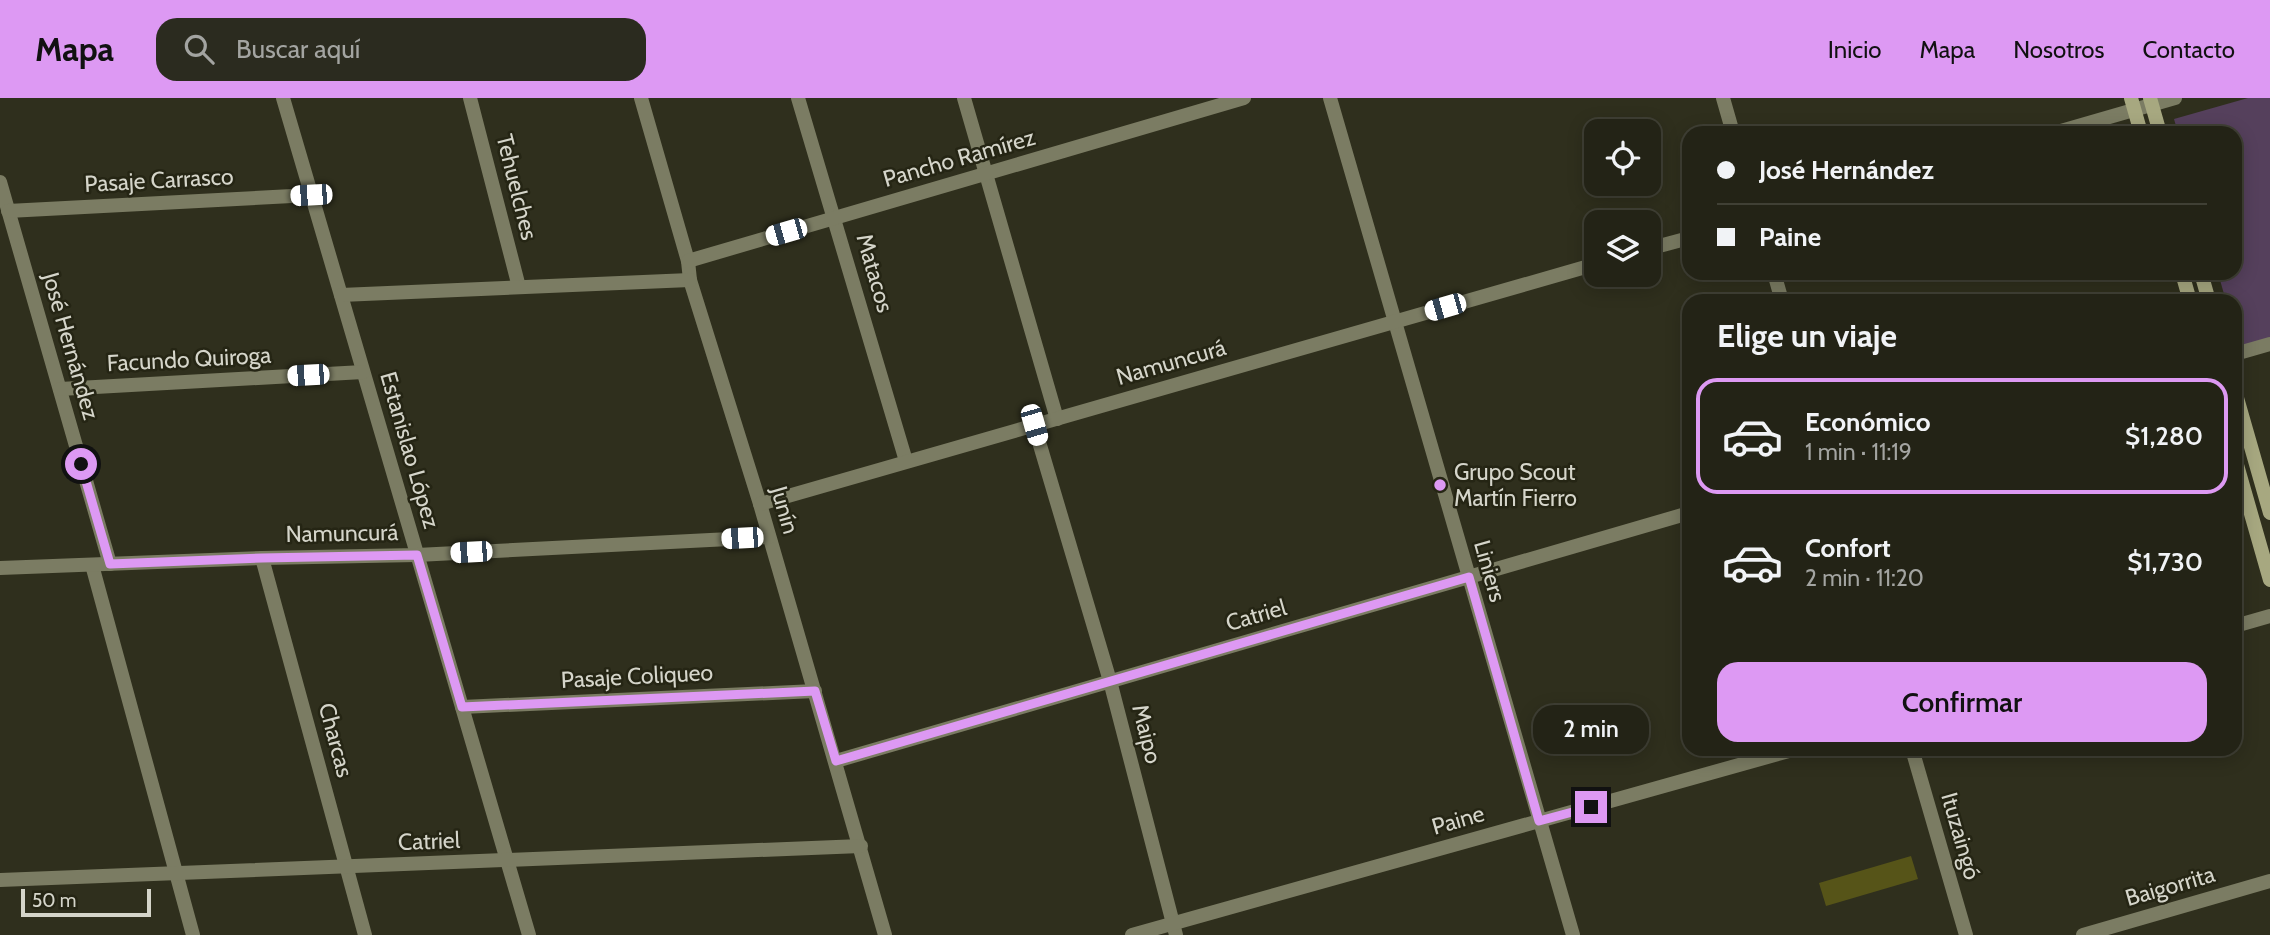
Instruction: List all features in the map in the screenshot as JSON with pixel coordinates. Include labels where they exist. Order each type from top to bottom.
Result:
[{"type":"main road","points":[[2151,101],[2158,126]]},
{"type":"main road","points":[[2133,104],[2139,126]]},
{"type":"main road","points":[[2242,415],[2270,513]]},
{"type":"main road","points":[[2242,482],[2270,580]]},
{"type":"street","name":"Estanislao López","points":[[283,98],[529,935]]},
{"type":"street","name":"Tehuelches","points":[[470,98],[519,288]]},
{"type":"street","name":"Junín","points":[[640,98],[688,261],[690,280],[760,504],[885,935]]},
{"type":"street","name":"Matacos","points":[[798,98],[906,461]]},
{"type":"street","points":[[964,98],[1057,419]]},
{"type":"street","name":"Pancho Ramírez","points":[[688,261],[1244,98]]},
{"type":"street","name":"Liniers","points":[[1330,98],[1573,935]]},
{"type":"street","points":[[1723,98],[1731,126]]},
{"type":"street","points":[[2073,126],[2133,104],[2175,98]]},
{"type":"street","name":"José Hernández","points":[[0,182],[110,564]]},
{"type":"street","name":"Pasaje Carrasco","points":[[8,211],[311,195]]},
{"type":"street","points":[[1661,246],[1682,240]]},
{"type":"street","name":"Namuncurá","points":[[760,504],[1584,267]]},
{"type":"street","points":[[341,295],[690,280]]},
{"type":"street","points":[[2242,352],[2270,344]]},
{"type":"street","name":"Facundo Quiroga","points":[[60,389],[363,372]]},
{"type":"street","name":"Maipo","points":[[1034,425],[1110,681],[1174,929]]},
{"type":"street","name":"Catriel","points":[[836,761],[1682,515]]},
{"type":"street","name":"Namuncurá","points":[[0,568],[417,555],[769,537]]},
{"type":"street","name":"Charcas","points":[[262,558],[365,935]]},
{"type":"street","points":[[92,565],[192,935]]},
{"type":"street","points":[[2242,624],[2270,616]]},
{"type":"street","name":"Pasaje Coliqueo","points":[[462,707],[815,691]]},
{"type":"street","name":"Paine","points":[[1132,935],[1174,929],[1539,821],[1772,756]]},
{"type":"street","name":"Ituzaingó","points":[[1914,756],[1966,935]]},
{"type":"street","name":"Catriel","points":[[0,880],[861,846]]},
{"type":"street","name":"Baigorrita","points":[[2083,935],[2270,881]]},
{"type":"shaded area","points":[[2248,98],[2270,98],[2270,338],[2242,347],[2242,294],[2224,294],[2220,280],[2242,280],[2242,126],[2176,126],[2174,119]]},
{"type":"building","points":[[1911,856],[1918,879],[1826,906],[1819,883]]},
{"type":"place","name":"Grupo Scout Martín Fierro","points":[[1440,485]]},
{"type":"route","points":[[81,464],[110,564],[417,555],[462,707],[815,691],[836,761],[1469,577],[1539,821],[1591,807]]}]
